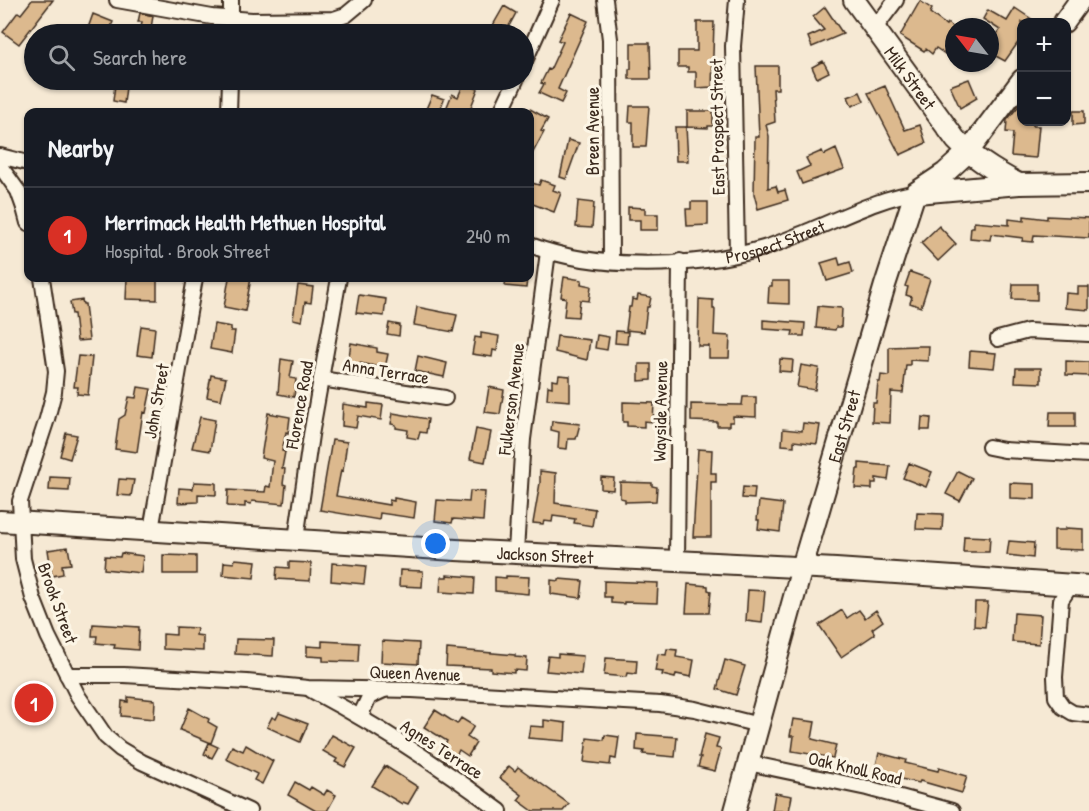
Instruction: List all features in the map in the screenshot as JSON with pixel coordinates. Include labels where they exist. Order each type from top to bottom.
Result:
[{"type":"main road","name":"Milk Street","points":[[854,0],[956,140],[968,153]]},
{"type":"main road","points":[[1067,18],[1080,0]]},
{"type":"main road","points":[[915,193],[945,173],[968,153],[1017,87]]},
{"type":"main road","points":[[968,153],[1019,184]]},
{"type":"main road","name":"Prospect Street","points":[[915,193],[1019,184],[1089,183]]},
{"type":"main road","name":"East Street","points":[[735,811],[802,568],[885,285],[915,193]]},
{"type":"main road","name":"Jackson Street","points":[[0,521],[456,550],[516,551],[1080,585]]},
{"type":"street","points":[[117,0],[178,12],[252,20],[334,19],[346,15],[364,0]]},
{"type":"street","points":[[231,0],[231,24]]},
{"type":"street","points":[[534,40],[552,0]]},
{"type":"street","name":"Breen Avenue","points":[[605,0],[610,39],[611,262]]},
{"type":"street","name":"East Prospect Street","points":[[737,0],[733,46],[737,254]]},
{"type":"street","points":[[875,28],[896,0]]},
{"type":"street","points":[[229,108],[230,90]]},
{"type":"street","points":[[503,108],[511,90]]},
{"type":"street","points":[[0,156],[24,162]]},
{"type":"street","points":[[0,166],[24,200]]},
{"type":"street","name":"Prospect Street","points":[[534,247],[573,258],[611,262],[721,258],[765,248],[892,198],[915,193]]},
{"type":"street","name":"Fulkerson Avenue","points":[[516,551],[523,439],[548,252]]},
{"type":"street","name":"Wayside Avenue","points":[[676,560],[680,261]]},
{"type":"street","name":"Brook Street","points":[[43,282],[56,371],[54,392],[47,419],[20,501],[23,559],[33,598],[67,675],[106,737],[120,749],[142,762],[249,811]]},
{"type":"street","name":"John Street","points":[[151,530],[194,282]]},
{"type":"street","name":"Florence Road","points":[[296,539],[338,282]]},
{"type":"street","points":[[998,339],[1028,331],[1089,334]]},
{"type":"street","name":"Anna Terrace","points":[[321,379],[446,398]]},
{"type":"street","points":[[989,447],[1089,455]]},
{"type":"street","points":[[1080,585],[1061,600],[1055,677],[1056,697],[1063,707],[1073,713],[1089,715]]},
{"type":"street","name":"Queen Avenue","points":[[67,675],[124,675],[308,688],[386,689],[660,704],[695,709],[759,725]]},
{"type":"street","name":"Agnes Terrace","points":[[308,688],[364,718],[372,726],[422,756],[500,811]]},
{"type":"street","points":[[364,718],[362,712],[369,697],[386,689]]},
{"type":"street","name":"Oak Knoll Road","points":[[748,763],[867,788],[952,811]]},
{"type":"building","points":[[32,0],[53,0],[34,24],[24,24],[24,38],[19,44],[3,32],[18,12],[21,14]]},
{"type":"building","points":[[920,1],[932,9],[930,13],[945,24],[945,54],[936,48],[932,54],[926,49],[924,51],[900,36]]},
{"type":"building","points":[[504,6],[516,13],[510,24],[494,24]]},
{"type":"building","points":[[825,7],[843,34],[812,47],[808,37],[824,30],[813,17]]},
{"type":"building","points":[[1015,8],[1030,18],[1017,18],[1017,44],[1005,61],[999,58],[999,18],[984,18],[988,10],[1007,21]]},
{"type":"building","points":[[140,13],[153,16],[152,24],[138,22]]},
{"type":"building","points":[[571,13],[588,21],[558,89],[566,93],[561,103],[539,93],[544,84],[541,83],[563,42],[558,40]]},
{"type":"building","points":[[93,14],[113,22],[112,24],[89,24]]},
{"type":"building","points":[[697,22],[714,22],[712,87],[696,88],[696,72],[688,72],[688,67],[678,67],[678,51],[697,51]]},
{"type":"building","points":[[631,43],[650,43],[651,79],[629,79]]},
{"type":"building","points":[[823,61],[829,72],[817,78],[812,67]]},
{"type":"building","points":[[756,66],[778,66],[778,89],[773,89],[775,122],[766,125],[769,136],[768,188],[776,186],[778,192],[785,190],[788,200],[758,209],[754,194],[755,137],[759,137]]},
{"type":"building","points":[[969,79],[977,98],[960,108],[950,86]]},
{"type":"building","points":[[885,86],[905,130],[920,125],[926,143],[900,155],[868,93]]},
{"type":"building","points":[[114,90],[126,90],[124,103],[113,101]]},
{"type":"building","points":[[461,90],[478,90],[471,108],[446,108],[452,94],[458,97]]},
{"type":"building","points":[[860,92],[864,101],[852,106],[848,97]]},
{"type":"building","points":[[432,95],[444,99],[441,108],[426,108]]},
{"type":"building","points":[[630,106],[649,106],[646,147],[633,147],[633,122],[629,122]]},
{"type":"building","points":[[1017,108],[1017,126],[1039,126],[1036,158],[1011,156],[1013,133],[1006,132],[1007,120]]},
{"type":"building","points":[[534,111],[548,119],[541,131],[544,132],[534,151]]},
{"type":"building","points":[[687,111],[713,111],[713,126],[708,126],[708,128],[687,127]]},
{"type":"building","points":[[1073,111],[1084,111],[1084,124],[1073,125]]},
{"type":"building","points":[[675,127],[686,127],[688,161],[676,161]]},
{"type":"building","points":[[568,140],[579,143],[566,179],[560,177]]},
{"type":"building","points":[[836,149],[844,169],[802,184],[797,172],[810,166],[806,158],[822,151],[824,155]]},
{"type":"building","points":[[541,180],[555,185],[553,190],[561,193],[554,212],[534,204],[534,184],[539,185]]},
{"type":"building","points":[[578,201],[594,203],[592,228],[576,227]]},
{"type":"building","points":[[691,202],[708,202],[708,225],[687,226],[686,209],[691,209]]},
{"type":"building","points":[[628,207],[645,208],[645,214],[658,214],[658,230],[640,230],[640,220],[628,220]]},
{"type":"building","points":[[1024,216],[1047,219],[1047,216],[1089,218],[1089,238],[1034,235],[1033,242],[1022,241],[1023,238],[991,234],[990,240],[970,238],[974,222],[1009,225],[1009,219],[1024,221]]},
{"type":"building","points":[[939,226],[956,244],[938,261],[921,243]]},
{"type":"building","points":[[838,258],[840,265],[850,262],[853,273],[827,281],[821,263]]},
{"type":"building","points":[[910,272],[930,279],[921,307],[910,303],[912,297],[906,295],[908,287],[905,286]]},
{"type":"building","points":[[564,277],[582,280],[581,284],[591,286],[589,301],[580,300],[578,317],[564,316],[566,298],[561,297]]},
{"type":"building","points":[[772,281],[789,281],[789,304],[768,303],[769,286],[772,286]]},
{"type":"building","points":[[127,282],[157,282],[157,300],[126,299]]},
{"type":"building","points":[[228,282],[250,282],[245,311],[224,307]]},
{"type":"building","points":[[506,282],[527,282],[526,288],[505,286]]},
{"type":"building","points":[[1013,284],[1037,284],[1037,300],[1012,299]]},
{"type":"building","points":[[298,285],[313,287],[311,303],[305,302],[302,321],[293,319]]},
{"type":"building","points":[[1078,287],[1089,287],[1089,310],[1065,308],[1066,293],[1078,294]]},
{"type":"building","points":[[359,295],[386,299],[384,316],[356,313]]},
{"type":"building","points":[[638,295],[651,297],[649,307],[647,307],[644,332],[626,330],[629,307],[631,307],[632,299],[637,300]]},
{"type":"building","points":[[699,299],[713,300],[714,335],[730,336],[729,358],[709,358],[709,346],[698,346]]},
{"type":"building","points":[[82,300],[85,304],[89,340],[77,341],[74,314],[72,314],[70,302]]},
{"type":"building","points":[[818,306],[842,308],[841,327],[836,327],[835,330],[816,328]]},
{"type":"building","points":[[417,307],[457,315],[453,332],[414,325]]},
{"type":"building","points":[[763,320],[805,323],[804,336],[792,336],[793,331],[763,329]]},
{"type":"building","points":[[389,323],[400,325],[399,336],[387,334]]},
{"type":"building","points":[[214,324],[231,327],[231,331],[235,331],[232,353],[210,349]]},
{"type":"building","points":[[141,326],[155,328],[152,357],[137,355]]},
{"type":"building","points":[[616,331],[628,332],[627,344],[615,343]]},
{"type":"building","points":[[481,333],[499,336],[497,351],[493,350],[492,357],[472,354],[475,337],[481,338]]},
{"type":"building","points":[[597,335],[609,337],[607,350],[595,348]]},
{"type":"building","points":[[557,336],[590,340],[587,360],[555,352]]},
{"type":"building","points":[[351,343],[377,348],[377,352],[388,354],[385,368],[360,363],[359,366],[348,364]]},
{"type":"building","points":[[929,346],[928,361],[910,360],[910,365],[906,365],[903,393],[891,392],[890,423],[872,422],[873,403],[876,403],[878,382],[880,382],[881,375],[889,376],[889,347]]},
{"type":"building","points":[[970,351],[996,353],[994,368],[969,366]]},
{"type":"building","points":[[78,356],[92,357],[88,395],[77,394],[78,387],[74,387]]},
{"type":"building","points":[[418,356],[447,363],[444,377],[415,371]]},
{"type":"building","points":[[281,359],[293,361],[290,378],[296,379],[294,397],[278,394]]},
{"type":"building","points":[[780,359],[793,360],[792,372],[779,371]]},
{"type":"building","points":[[1066,361],[1089,362],[1089,376],[1066,375]]},
{"type":"building","points":[[639,364],[651,364],[651,380],[639,381]]},
{"type":"building","points":[[801,365],[819,368],[815,390],[797,387]]},
{"type":"building","points":[[1016,368],[1041,368],[1041,383],[1015,382]]},
{"type":"building","points":[[211,375],[226,378],[221,400],[207,397]]},
{"type":"building","points":[[559,375],[570,376],[570,401],[547,399],[548,386],[552,387],[552,380],[558,381]]},
{"type":"building","points":[[138,387],[151,389],[146,413],[143,412],[137,452],[115,449],[119,419],[125,415],[129,397],[136,398]]},
{"type":"building","points":[[489,387],[504,390],[500,414],[485,412]]},
{"type":"building","points":[[743,397],[756,397],[756,417],[733,416],[733,422],[729,422],[729,426],[717,426],[717,422],[691,421],[691,404],[742,405]]},
{"type":"building","points":[[623,402],[654,403],[653,422],[644,421],[644,427],[627,426],[627,422],[623,422]]},
{"type":"building","points":[[368,403],[383,405],[381,420],[358,416],[356,428],[342,426],[343,404],[368,408]]},
{"type":"building","points":[[1050,412],[1075,412],[1075,427],[1049,427]]},
{"type":"building","points":[[268,413],[290,417],[282,451],[285,452],[282,468],[285,469],[283,484],[286,485],[284,504],[252,501],[251,504],[245,503],[245,507],[227,506],[228,490],[265,492],[266,486],[270,487],[273,461],[261,458]]},
{"type":"building","points":[[393,413],[428,419],[426,433],[420,432],[418,439],[407,437],[408,430],[396,428],[396,425],[391,424]]},
{"type":"building","points":[[200,417],[215,420],[210,451],[192,448]]},
{"type":"building","points":[[922,417],[931,418],[930,430],[921,430]]},
{"type":"building","points":[[552,421],[580,424],[576,439],[568,439],[567,449],[558,448],[559,432],[551,430]]},
{"type":"building","points":[[803,423],[820,425],[817,444],[794,441],[794,446],[782,445],[783,429],[802,431]]},
{"type":"building","points":[[476,429],[491,432],[485,462],[470,459]]},
{"type":"building","points":[[66,433],[77,435],[70,459],[60,456]]},
{"type":"building","points":[[332,440],[347,442],[343,471],[341,470],[336,496],[389,505],[389,500],[394,501],[394,498],[416,502],[414,518],[380,513],[379,520],[320,510]]},
{"type":"building","points":[[698,449],[712,450],[711,473],[716,473],[716,482],[711,482],[711,537],[693,537]]},
{"type":"building","points":[[859,463],[890,466],[888,480],[876,478],[876,483],[872,483],[872,489],[855,488]]},
{"type":"building","points":[[909,463],[932,472],[926,487],[903,478]]},
{"type":"building","points":[[540,471],[556,473],[555,503],[595,509],[592,526],[574,523],[575,519],[553,516],[552,522],[533,523]]},
{"type":"building","points":[[958,471],[972,478],[960,501],[946,494]]},
{"type":"building","points":[[50,477],[70,478],[69,491],[49,490]]},
{"type":"building","points":[[601,477],[614,478],[613,490],[601,489]]},
{"type":"building","points":[[119,479],[134,480],[131,496],[117,495]]},
{"type":"building","points":[[194,482],[216,483],[216,495],[198,494],[198,502],[178,503],[179,488],[193,489]]},
{"type":"building","points":[[620,482],[652,483],[652,486],[657,487],[656,501],[625,502],[625,499],[620,498]]},
{"type":"building","points":[[1010,483],[1035,484],[1035,499],[1010,498]]},
{"type":"building","points":[[743,487],[755,488],[754,499],[742,498]]},
{"type":"building","points":[[470,491],[485,492],[483,521],[453,519],[452,523],[435,521],[437,500],[469,502]]},
{"type":"building","points":[[759,501],[783,504],[780,532],[758,529]]},
{"type":"building","points":[[917,513],[943,514],[942,530],[916,529]]},
{"type":"building","points":[[1066,528],[1083,529],[1083,550],[1054,549],[1054,530],[1066,530]]},
{"type":"building","points":[[964,536],[990,537],[989,552],[963,552]]},
{"type":"building","points":[[1009,541],[1034,543],[1033,558],[1007,555]]},
{"type":"building","points":[[68,547],[71,564],[62,565],[63,574],[52,576],[48,550]]},
{"type":"building","points":[[121,553],[143,556],[141,573],[104,569],[105,556],[120,557]]},
{"type":"building","points":[[163,555],[196,556],[196,574],[163,574]]},
{"type":"building","points":[[235,559],[256,561],[254,578],[223,575],[224,562],[234,563]]},
{"type":"building","points":[[289,562],[311,563],[310,581],[276,579],[277,567],[289,568]]},
{"type":"building","points":[[332,563],[366,566],[364,584],[331,581]]},
{"type":"building","points":[[400,570],[423,571],[422,587],[399,586]]},
{"type":"building","points":[[447,575],[475,577],[474,594],[440,592],[441,577],[447,577]]},
{"type":"building","points":[[506,576],[529,577],[528,594],[495,591],[495,577],[506,578]]},
{"type":"building","points":[[559,579],[583,581],[581,598],[551,594],[551,580],[559,581]]},
{"type":"building","points":[[604,581],[658,583],[657,603],[611,603],[611,597],[604,597]]},
{"type":"building","points":[[688,584],[708,586],[708,590],[711,591],[709,613],[686,613]]},
{"type":"building","points":[[748,590],[765,591],[762,623],[746,621]]},
{"type":"building","points":[[975,602],[988,602],[985,627],[974,626]]},
{"type":"building","points":[[842,610],[847,618],[859,610],[865,618],[876,610],[883,621],[872,629],[875,634],[841,657],[819,625]]},
{"type":"building","points":[[1014,613],[1041,615],[1039,644],[1012,642]]},
{"type":"building","points":[[93,624],[139,627],[138,650],[114,648],[115,645],[96,643],[97,636],[92,636]]},
{"type":"building","points":[[176,627],[197,628],[196,635],[203,636],[203,651],[163,649],[163,634],[176,635]]},
{"type":"building","points":[[236,639],[274,640],[273,656],[235,654]]},
{"type":"building","points":[[322,641],[359,643],[358,662],[323,661],[323,657],[307,656],[307,646],[322,647]]},
{"type":"building","points":[[382,641],[419,643],[418,664],[381,662]]},
{"type":"building","points":[[447,649],[527,658],[526,671],[514,670],[514,673],[491,671],[491,668],[446,666]]},
{"type":"building","points":[[667,649],[677,650],[676,657],[694,660],[691,677],[676,674],[675,678],[655,671],[658,654],[666,655]]},
{"type":"building","points":[[558,654],[583,656],[581,674],[546,671],[548,656],[558,657]]},
{"type":"building","points":[[606,658],[637,660],[636,674],[627,673],[626,677],[604,675]]},
{"type":"building","points":[[725,660],[745,666],[736,695],[717,689]]},
{"type":"building","points":[[128,697],[155,700],[154,719],[121,716],[122,701],[128,702]]},
{"type":"building","points":[[189,708],[209,719],[208,722],[217,727],[211,743],[180,730]]},
{"type":"building","points":[[435,710],[457,724],[461,718],[474,726],[467,737],[476,743],[468,756],[459,750],[456,756],[443,748],[447,741],[424,727]]},
{"type":"building","points":[[279,713],[308,724],[300,742],[267,727],[272,717],[276,719]]},
{"type":"building","points":[[793,719],[815,722],[812,739],[836,745],[833,758],[792,751],[794,736],[790,736]]},
{"type":"building","points":[[544,720],[566,723],[565,741],[528,738],[530,726],[544,727]]},
{"type":"building","points":[[637,734],[677,737],[675,757],[643,754],[644,751],[636,750]]},
{"type":"building","points":[[705,734],[719,738],[716,748],[721,749],[715,771],[698,767]]},
{"type":"building","points":[[332,735],[356,748],[345,767],[335,762],[337,759],[323,751]]},
{"type":"building","points":[[605,735],[619,737],[616,759],[611,758],[610,765],[584,762],[587,738],[604,740]]},
{"type":"building","points":[[209,743],[218,747],[212,758],[204,754]]},
{"type":"building","points":[[246,745],[273,761],[262,784],[254,780],[257,774],[226,759],[232,746],[243,751]]},
{"type":"building","points":[[879,753],[906,760],[905,763],[938,771],[939,768],[967,776],[962,793],[920,781],[919,783],[874,773]]},
{"type":"building","points":[[385,766],[418,787],[408,804],[403,802],[402,804],[372,786]]},
{"type":"building","points":[[509,766],[515,771],[518,767],[569,804],[563,811],[533,811],[518,800],[522,795],[500,778]]},
{"type":"building","points":[[295,782],[309,790],[311,787],[324,795],[327,790],[336,795],[327,811],[316,811],[288,795]]},
{"type":"building","points":[[775,793],[792,796],[789,811],[772,811]]},
{"type":"place","name":"Merrimack Health Methuen Hospital","points":[[34,703]]}]
